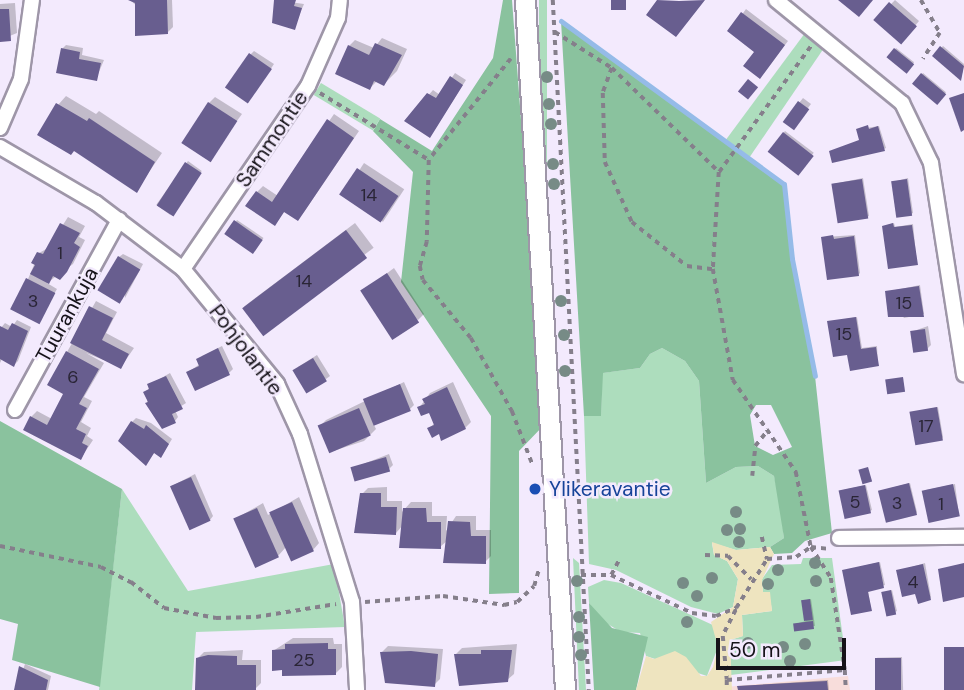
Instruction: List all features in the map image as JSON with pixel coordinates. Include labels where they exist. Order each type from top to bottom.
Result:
[{"type":"street","points":[[0,128],[21,79],[32,0]]},
{"type":"street","name":"Sammontie","points":[[183,269],[309,86],[338,18],[340,0]]},
{"type":"street","points":[[525,0],[565,690]]},
{"type":"street","points":[[776,0],[820,33],[902,103],[931,163],[964,374]]},
{"type":"street","name":"Pohjolantie","points":[[0,147],[119,220],[183,269],[277,384],[300,434],[352,602],[357,690]]},
{"type":"street","name":"Tuurankuja","points":[[15,410],[119,220]]},
{"type":"street","points":[[839,538],[964,537]]},
{"type":"path","points":[[553,0],[589,690]]},
{"type":"path","points":[[920,0],[940,33],[923,59]]},
{"type":"path","points":[[555,32],[612,68],[719,172]]},
{"type":"path","points":[[820,33],[719,172],[713,269],[733,380],[796,472],[811,547],[831,578],[846,690]]},
{"type":"path","points":[[516,55],[500,68],[429,160],[427,242],[420,267],[423,280],[471,338],[512,411],[532,463]]},
{"type":"path","points":[[612,68],[603,93],[605,162],[632,222],[687,266],[713,269]]},
{"type":"path","points":[[309,86],[429,160]]},
{"type":"path","points":[[752,476],[755,446],[768,430]]},
{"type":"path","points":[[762,537],[767,559]]},
{"type":"path","points":[[727,690],[723,635],[751,579],[767,559],[796,557],[811,547],[839,550],[839,538]]},
{"type":"path","points":[[0,547],[101,567],[131,582],[164,608],[216,618],[352,602],[397,603],[443,596],[504,605],[517,602],[534,586],[542,548],[582,544]]},
{"type":"path","points":[[705,555],[728,556],[751,579]]},
{"type":"path","points":[[611,575],[619,561]]},
{"type":"path","points":[[582,575],[611,575],[692,613],[716,617],[736,608]]},
{"type":"path","points":[[727,680],[845,670]]},
{"type":"shaded area","points":[[848,676],[850,690],[693,690],[737,686]]},
{"type":"green space","points":[[503,0],[512,0],[544,425],[519,451],[519,593],[489,594],[491,416],[401,282],[413,172],[373,131],[380,119],[432,151],[493,58]]},
{"type":"green space","points":[[539,0],[547,0],[547,396],[539,396]]},
{"type":"green space","points":[[561,21],[784,184],[792,259],[815,376],[832,533],[805,541],[792,553],[774,554],[770,547],[784,538],[774,476],[758,466],[736,467],[706,483],[699,381],[685,361],[662,348],[650,354],[640,368],[603,373],[601,416],[584,416]],"holes":[[[756,405],[771,405],[792,447],[773,455],[755,446],[750,415]]]},
{"type":"green space","points":[[805,33],[824,48],[749,158],[725,141]]},
{"type":"green space","points":[[321,83],[380,119],[373,131],[314,95]]},
{"type":"green space","points":[[662,348],[685,361],[699,381],[706,483],[736,467],[758,466],[774,476],[780,501],[784,538],[770,547],[736,550],[712,543],[714,555],[727,561],[738,579],[733,607],[718,614],[691,607],[616,570],[589,564],[584,416],[601,416],[602,373],[640,368],[650,354]]},
{"type":"green space","points":[[0,421],[122,489],[100,687],[12,660],[18,624],[0,619]]},
{"type":"green space","points":[[122,489],[188,591],[334,564],[345,627],[196,632],[192,690],[99,690]]},
{"type":"green space","points":[[573,558],[579,563],[586,690],[579,690]]},
{"type":"green space","points":[[803,558],[832,558],[846,660],[731,675],[730,640],[743,636],[742,615],[772,611],[769,592],[763,592],[762,579],[772,565],[801,564]]},
{"type":"green space","points":[[604,580],[621,583],[715,626],[718,647],[707,676],[646,656],[640,633],[621,632],[601,620],[589,603],[588,587]]},
{"type":"green space","points":[[589,603],[612,628],[648,637],[636,690],[594,690]]},
{"type":"sand","points":[[712,542],[736,550],[770,547],[774,554],[762,580],[763,592],[770,592],[772,611],[742,615],[743,636],[730,640],[732,690],[636,690],[646,656],[654,659],[675,651],[686,657],[701,676],[707,676],[713,667],[718,647],[711,622],[733,607],[738,579],[727,561],[714,555]]},
{"type":"building","points":[[128,0],[167,0],[168,34],[135,36],[135,3]]},
{"type":"building","points":[[274,0],[296,0],[294,6],[302,8],[295,30],[272,23]]},
{"type":"building","points":[[611,0],[626,0],[626,10],[611,10]]},
{"type":"building","points":[[657,0],[705,0],[676,37],[646,15]]},
{"type":"building","points":[[838,0],[873,0],[859,17]]},
{"type":"building","points":[[889,2],[917,26],[901,44],[873,20]]},
{"type":"building","points":[[0,9],[9,9],[11,41],[0,42]]},
{"type":"building","points":[[741,12],[785,45],[760,79],[743,66],[754,52],[727,31]]},
{"type":"building","points":[[375,43],[402,55],[384,86],[374,81],[370,90],[335,74],[348,45],[369,55]]},
{"type":"building","points":[[940,46],[964,66],[961,81],[932,56]]},
{"type":"building","points":[[61,48],[80,52],[79,59],[101,63],[97,81],[56,73]]},
{"type":"building","points":[[894,48],[914,64],[907,74],[886,57]]},
{"type":"building","points":[[249,53],[272,69],[248,103],[225,87]]},
{"type":"building","points":[[921,73],[946,94],[937,105],[912,84]]},
{"type":"building","points":[[450,76],[463,85],[430,138],[404,121],[427,93],[436,98]]},
{"type":"building","points":[[748,79],[758,87],[748,100],[738,91]]},
{"type":"building","points":[[964,93],[964,130],[961,132],[949,98]]},
{"type":"building","points":[[798,101],[809,109],[794,130],[783,122]]},
{"type":"building","points":[[208,102],[237,121],[211,162],[181,143]]},
{"type":"building","points":[[56,103],[87,121],[89,118],[155,162],[137,193],[74,151],[71,155],[37,135]]},
{"type":"building","points":[[327,119],[354,138],[298,221],[284,212],[275,226],[245,206],[256,191],[272,202]]},
{"type":"building","points":[[868,125],[869,129],[878,126],[885,151],[832,163],[829,151],[859,140],[856,129]]},
{"type":"building","points":[[783,132],[814,156],[798,176],[768,152]]},
{"type":"building","points":[[185,162],[202,173],[173,217],[157,206]]},
{"type":"building","points":[[357,168],[398,196],[381,222],[339,195]]},
{"type":"building","points":[[862,179],[868,219],[838,223],[831,184]]},
{"type":"building","points":[[907,179],[912,216],[896,218],[891,181]]},
{"type":"building","points":[[234,220],[263,240],[253,254],[224,234]]},
{"type":"building","points":[[60,223],[80,233],[74,243],[80,247],[67,272],[60,280],[53,276],[49,284],[30,274],[35,265],[31,263],[37,252],[43,254]]},
{"type":"building","points":[[893,223],[894,227],[912,225],[918,265],[888,269],[882,226]]},
{"type":"building","points":[[346,230],[367,258],[263,336],[242,308]]},
{"type":"building","points":[[833,235],[834,239],[854,236],[859,276],[827,280],[821,237]]},
{"type":"building","points":[[118,256],[140,269],[120,304],[97,290]]},
{"type":"building","points":[[387,273],[419,322],[392,340],[360,290]]},
{"type":"building","points":[[26,278],[55,293],[40,324],[10,309]]},
{"type":"building","points":[[919,286],[924,317],[888,317],[885,291]]},
{"type":"building","points":[[89,306],[113,318],[102,340],[129,354],[121,369],[70,343]]},
{"type":"building","points":[[856,317],[861,349],[876,347],[879,366],[850,371],[847,355],[833,357],[827,321]]},
{"type":"building","points":[[12,323],[28,331],[14,367],[0,359],[0,326],[8,330]]},
{"type":"building","points":[[925,329],[928,351],[913,353],[910,331]]},
{"type":"building","points":[[218,348],[230,375],[195,391],[186,372],[199,366],[196,359]]},
{"type":"building","points":[[66,351],[99,369],[79,404],[87,408],[76,429],[86,434],[82,443],[88,446],[81,460],[23,430],[30,416],[47,425],[63,394],[47,385]]},
{"type":"building","points":[[313,358],[327,381],[306,394],[292,370]]},
{"type":"building","points":[[166,376],[183,409],[172,414],[176,423],[162,429],[145,403],[148,402],[143,392],[149,389],[147,384]]},
{"type":"building","points":[[903,377],[905,392],[887,394],[885,380]]},
{"type":"building","points":[[400,384],[411,411],[374,426],[363,399]]},
{"type":"building","points":[[447,387],[466,429],[441,441],[439,434],[432,438],[427,428],[434,425],[429,413],[421,416],[417,407],[425,404],[422,399]]},
{"type":"building","points":[[937,407],[943,440],[915,445],[909,412]]},
{"type":"building","points":[[359,408],[371,436],[329,453],[318,426]]},
{"type":"building","points":[[131,421],[144,429],[146,425],[169,444],[161,458],[154,453],[146,466],[118,441]]},
{"type":"building","points":[[386,457],[390,471],[355,482],[350,467]]},
{"type":"building","points":[[868,467],[872,481],[863,484],[858,470]]},
{"type":"building","points":[[191,477],[211,521],[190,530],[170,486]]},
{"type":"building","points":[[909,483],[917,515],[886,523],[878,491]]},
{"type":"building","points":[[953,484],[960,516],[929,523],[922,491]]},
{"type":"building","points":[[865,485],[871,513],[845,519],[839,491]]},
{"type":"building","points":[[360,493],[381,493],[381,507],[397,507],[396,535],[354,533]]},
{"type":"building","points":[[292,502],[314,551],[291,561],[269,512]]},
{"type":"building","points":[[257,508],[279,557],[255,568],[233,519]]},
{"type":"building","points":[[403,508],[426,508],[427,522],[441,522],[441,549],[399,548]]},
{"type":"building","points":[[448,521],[470,522],[471,536],[486,536],[486,564],[443,563]]},
{"type":"building","points":[[879,562],[884,588],[868,592],[872,611],[851,615],[842,570]]},
{"type":"building","points":[[964,563],[964,597],[943,602],[938,569]]},
{"type":"building","points":[[923,564],[931,600],[918,604],[915,594],[902,597],[896,570]]},
{"type":"building","points":[[891,590],[896,614],[886,617],[881,592]]},
{"type":"building","points":[[810,599],[813,620],[804,621],[801,600]]},
{"type":"building","points":[[813,621],[814,629],[794,631],[793,623]]},
{"type":"building","points":[[328,643],[328,649],[336,649],[336,675],[282,676],[282,670],[272,671],[272,650],[285,649],[285,644]]},
{"type":"building","points":[[944,647],[964,647],[964,690],[944,690]]},
{"type":"building","points":[[481,650],[512,650],[508,682],[459,686],[454,654],[481,654]]},
{"type":"building","points":[[380,652],[438,654],[435,687],[385,683]]},
{"type":"building","points":[[208,655],[237,656],[237,665],[256,665],[256,690],[195,690],[196,658]]},
{"type":"building","points":[[875,658],[901,658],[901,690],[875,690]]},
{"type":"building","points":[[19,666],[48,680],[46,690],[14,690]]},
{"type":"building","points":[[827,681],[828,690],[738,690],[737,686]]},
{"type":"waterway","points":[[561,21],[784,184],[792,259],[815,376]]},
{"type":"place","name":"Ylikeravantie","points":[[535,489]]}]
